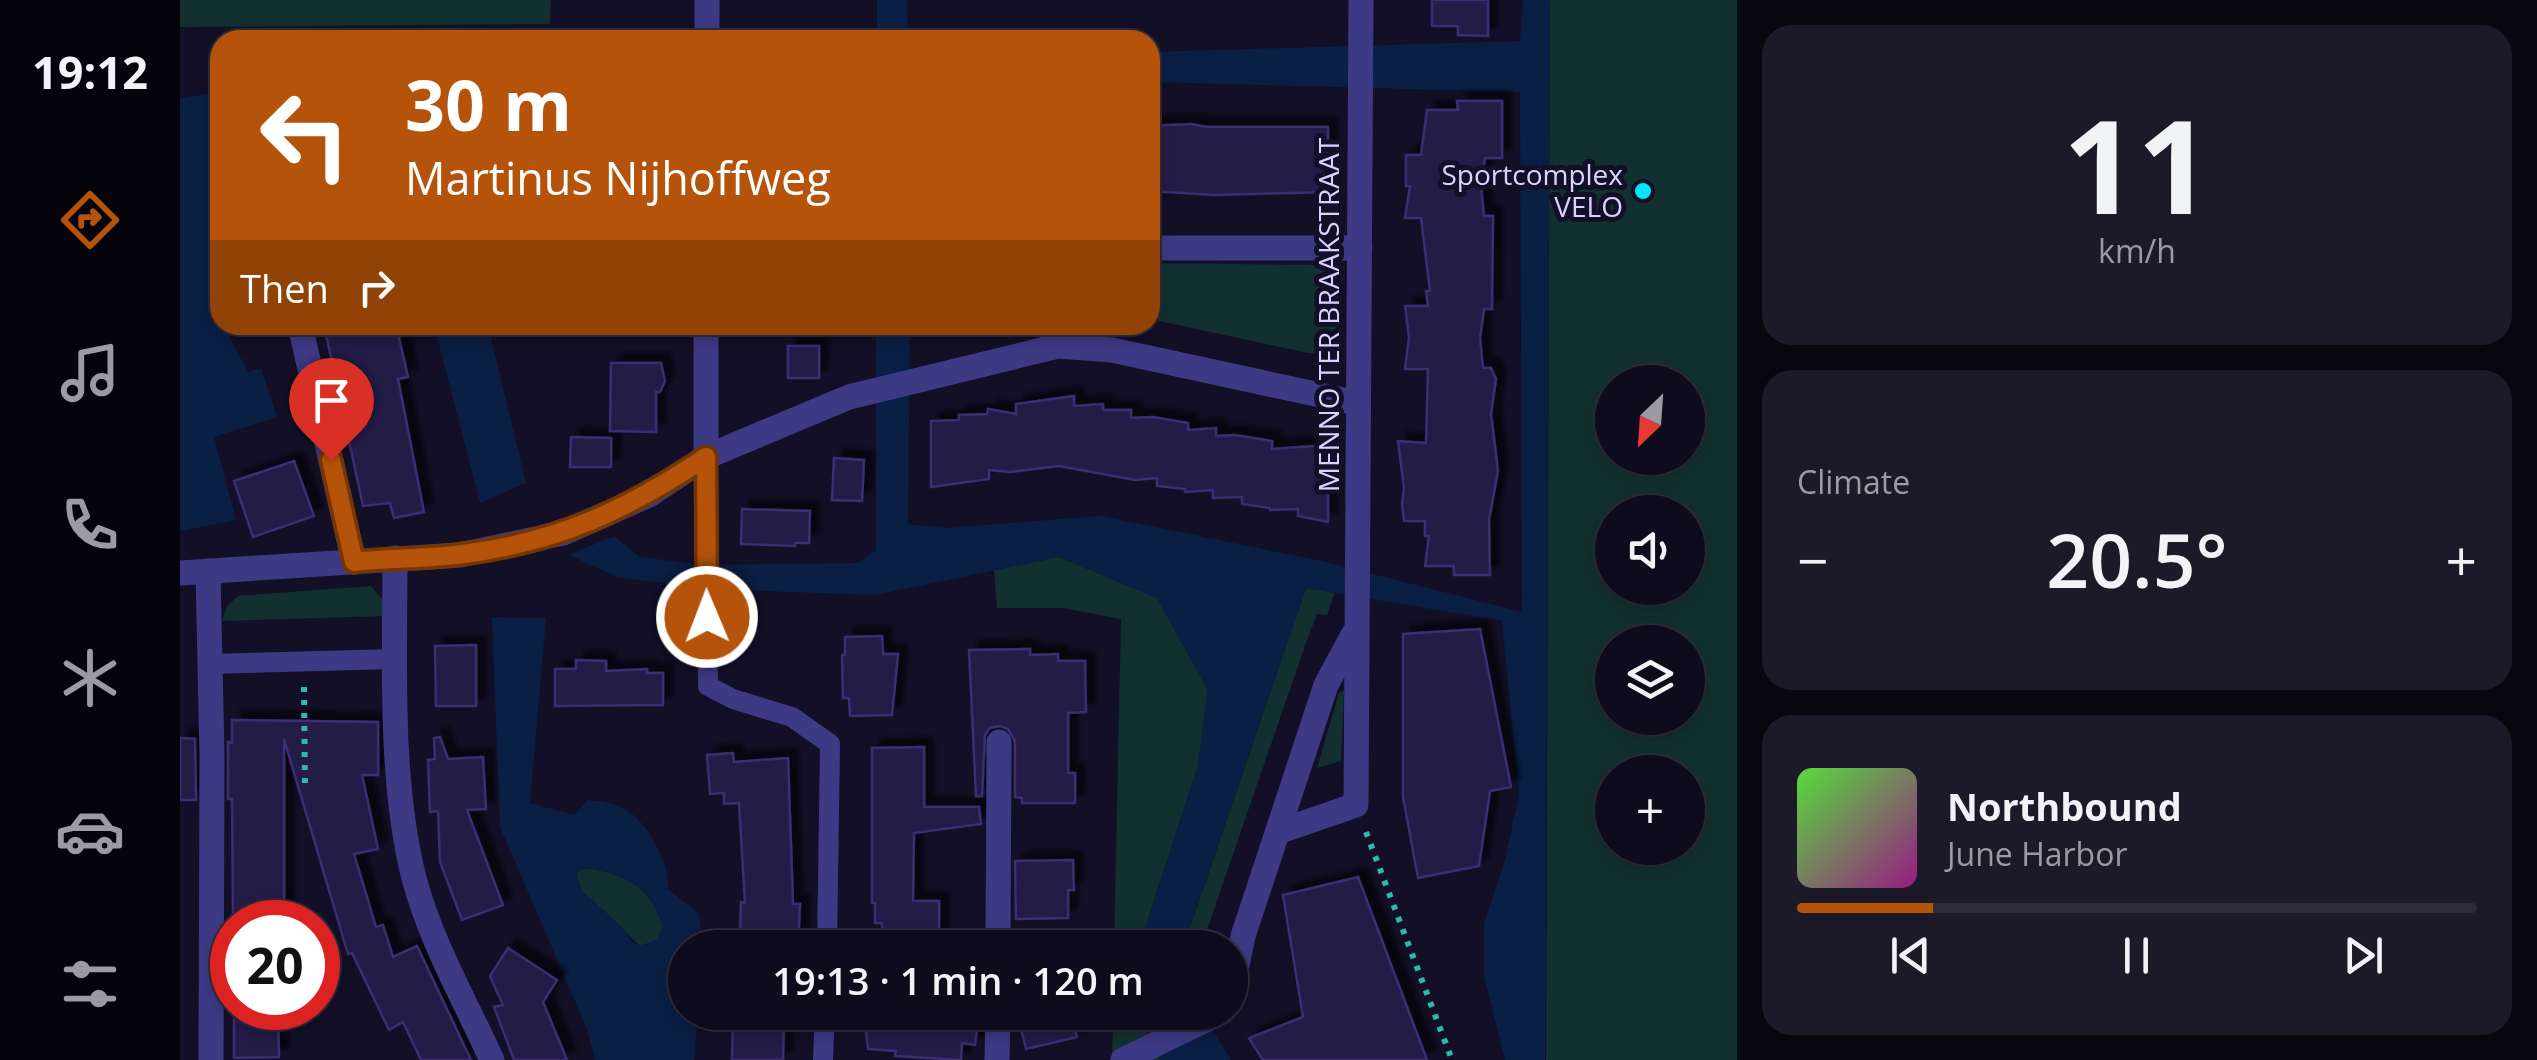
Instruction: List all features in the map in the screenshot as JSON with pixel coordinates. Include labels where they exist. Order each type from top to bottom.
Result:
[{"type":"street","points":[[707,0],[707,30]]},
{"type":"street","name":"MENNO TER BRAAKSTRAAT","points":[[1356,804],[1361,0]]},
{"type":"street","points":[[1160,248],[1360,248]]},
{"type":"street","points":[[302,335],[354,562]]},
{"type":"street","points":[[706,335],[706,457]]},
{"type":"street","points":[[180,573],[460,555],[563,533],[649,495],[706,457],[849,398],[1059,336],[1357,403]]},
{"type":"street","points":[[396,558],[395,659],[401,802],[414,878],[492,1060]]},
{"type":"street","points":[[208,572],[212,1060]]},
{"type":"street","name":"MENNO TER BRAAKSTRAAT","points":[[1245,930],[1326,685],[1356,623]]},
{"type":"street","points":[[998,930],[999,742]]},
{"type":"street","points":[[1278,832],[1356,804]]},
{"type":"street","points":[[998,1030],[998,1060]]},
{"type":"street","name":"MENNO TER BRAAKSTRAAT","points":[[1135,1055],[1183,1030]]},
{"type":"lane","points":[[706,457],[708,686],[734,699],[792,717],[830,744],[828,930]]},
{"type":"lane","points":[[210,664],[395,659]]},
{"type":"lane","points":[[823,1060],[824,1030]]},
{"type":"path","points":[[304,661],[304,790]]},
{"type":"path","points":[[1356,804],[1452,1060]]},
{"type":"green space","points":[[180,0],[551,0],[550,24],[180,27]]},
{"type":"green space","points":[[1550,0],[1737,0],[1737,1060],[1546,1060]]},
{"type":"green space","points":[[1160,263],[1321,266],[1337,280],[1334,342],[1327,350],[1308,353],[1160,321]]},
{"type":"green space","points":[[1059,557],[1157,598],[1208,690],[1198,765],[1145,930],[1114,930],[1121,619],[1063,608],[997,608],[994,570]]},
{"type":"green space","points":[[371,586],[385,602],[387,616],[222,621],[227,606],[238,596]]},
{"type":"green space","points":[[1306,588],[1335,593],[1327,615],[1317,614],[1307,640],[1207,930],[1189,930]]},
{"type":"green space","points":[[1344,690],[1341,761],[1317,768],[1339,693]]},
{"type":"green space","points":[[588,868],[615,874],[644,892],[663,926],[657,940],[640,946],[581,890],[576,873]]},
{"type":"green space","points":[[1113,1030],[1146,1030],[1161,1060],[1112,1060]]},
{"type":"water","points":[[877,0],[907,0],[908,30],[877,30]]},
{"type":"water","points":[[1523,0],[1550,0],[1545,1060],[1505,1060],[1484,976],[1484,924],[1504,863],[1519,796],[1502,621],[1306,588],[1189,930],[1145,930],[1198,765],[1208,690],[1157,598],[1059,557],[875,595],[706,589],[617,577],[569,555],[614,536],[640,557],[704,565],[857,563],[876,550],[876,335],[910,335],[908,524],[946,528],[1100,516],[1322,561],[1522,612],[1520,92],[1160,82],[1160,52],[1520,41]]},
{"type":"water","points":[[210,94],[210,335],[232,335],[248,372],[261,368],[277,417],[214,437],[236,520],[180,531],[180,98]]},
{"type":"water","points":[[437,335],[490,335],[526,483],[480,503]]},
{"type":"water","points":[[492,617],[546,618],[530,803],[574,815],[588,800],[628,811],[650,835],[662,857],[668,889],[698,913],[701,930],[668,930],[668,1030],[697,1030],[694,1060],[595,1060],[587,1029],[500,827]],"holes":[[[588,868],[625,879],[644,892],[658,912],[663,926],[657,940],[640,946],[633,943],[621,926],[581,890],[576,873]]]},
{"type":"water","points":[[1146,1030],[1212,1030],[1231,1060],[1161,1060]]},
{"type":"building","points":[[1432,0],[1488,0],[1488,36],[1458,35],[1458,26],[1432,26]]},
{"type":"building","points":[[1457,101],[1502,101],[1502,158],[1485,158],[1481,187],[1484,216],[1493,216],[1492,309],[1484,309],[1480,338],[1483,368],[1491,368],[1496,379],[1491,414],[1498,471],[1489,520],[1490,575],[1454,575],[1454,566],[1425,566],[1429,536],[1425,536],[1425,521],[1404,521],[1402,503],[1398,441],[1426,443],[1428,369],[1405,369],[1409,338],[1405,306],[1428,306],[1426,291],[1430,291],[1421,218],[1405,218],[1410,186],[1406,186],[1406,155],[1421,155],[1427,110],[1458,110]]},
{"type":"building","points":[[1160,126],[1328,127],[1328,192],[1215,195],[1160,192]]},
{"type":"building","points":[[326,335],[398,335],[408,377],[398,379],[424,512],[394,518],[390,503],[363,506]]},
{"type":"building","points":[[788,346],[819,346],[819,378],[788,378]]},
{"type":"building","points":[[611,363],[661,363],[665,381],[660,392],[656,392],[656,432],[610,431]]},
{"type":"building","points":[[1074,396],[1074,406],[1103,404],[1103,410],[1131,410],[1131,418],[1188,423],[1188,430],[1216,428],[1216,436],[1272,441],[1272,449],[1328,445],[1328,522],[1298,516],[1298,509],[1270,510],[1242,504],[1242,497],[1213,498],[1213,490],[1185,492],[1157,486],[1157,478],[1135,480],[1059,466],[1010,472],[989,470],[989,479],[931,487],[931,421],[959,420],[959,415],[987,414],[988,409],[1016,414],[1016,404]]},
{"type":"building","points":[[571,437],[611,438],[611,467],[570,467]]},
{"type":"building","points":[[834,458],[864,460],[862,501],[832,500]]},
{"type":"building","points":[[294,461],[314,516],[253,537],[234,481]]},
{"type":"building","points":[[742,509],[810,511],[809,543],[741,544]]},
{"type":"building","points":[[1480,629],[1511,787],[1490,791],[1479,866],[1418,878],[1403,797],[1403,634]]},
{"type":"building","points":[[882,636],[883,654],[898,654],[892,715],[850,716],[849,698],[843,698],[845,637]]},
{"type":"building","points":[[476,645],[476,706],[436,706],[435,646]]},
{"type":"building","points":[[1030,649],[1030,655],[1058,654],[1058,661],[1085,661],[1086,712],[1068,713],[1068,773],[1075,773],[1075,803],[1022,803],[1022,798],[1015,797],[1015,741],[1008,729],[1000,726],[990,728],[985,735],[982,796],[976,796],[969,650]]},
{"type":"building","points":[[576,660],[606,661],[606,671],[647,669],[647,673],[663,673],[663,705],[555,706],[555,669],[576,669]]},
{"type":"building","points":[[232,720],[378,722],[378,775],[362,775],[378,849],[354,854],[376,927],[383,925],[393,957],[417,946],[471,1060],[421,1060],[403,1022],[389,1030],[352,953],[348,954],[340,927],[340,900],[332,900],[284,739],[284,900],[233,900],[232,799],[228,799],[228,742],[232,743]]},
{"type":"building","points":[[440,737],[448,759],[483,757],[486,809],[467,810],[503,905],[462,920],[440,862],[438,811],[430,812],[428,760],[435,759],[434,738]]},
{"type":"building","points":[[180,738],[195,739],[196,800],[180,800]]},
{"type":"building","points":[[924,747],[924,807],[979,807],[981,824],[914,833],[913,901],[939,901],[939,930],[882,930],[882,923],[875,923],[872,748]]},
{"type":"building","points":[[733,753],[734,762],[788,758],[793,904],[800,904],[799,930],[740,930],[741,902],[745,903],[739,803],[724,804],[724,793],[710,794],[707,755]]},
{"type":"building","points":[[1073,860],[1074,890],[1068,890],[1068,918],[1016,919],[1015,861]]},
{"type":"building","points":[[1358,877],[1427,1060],[1263,1060],[1249,1038],[1303,1017],[1283,895]]},
{"type":"building","points":[[508,948],[557,980],[543,1002],[567,1060],[514,1060],[494,1007],[503,1005],[490,976]]},
{"type":"building","points":[[234,1030],[278,1030],[279,1057],[234,1058]]},
{"type":"building","points":[[733,1030],[784,1030],[783,1060],[732,1060]]},
{"type":"building","points":[[866,1030],[977,1030],[975,1045],[962,1043],[961,1060],[895,1056],[896,1051],[868,1049]]},
{"type":"building","points":[[1021,1030],[1075,1030],[1077,1037],[1026,1049]]},
{"type":"place","name":"Sportcomplex VELO","points":[[1643,191]]},
{"type":"route","points":[[331,460],[354,562],[460,555],[563,533],[649,495],[706,457],[707,617]]}]
